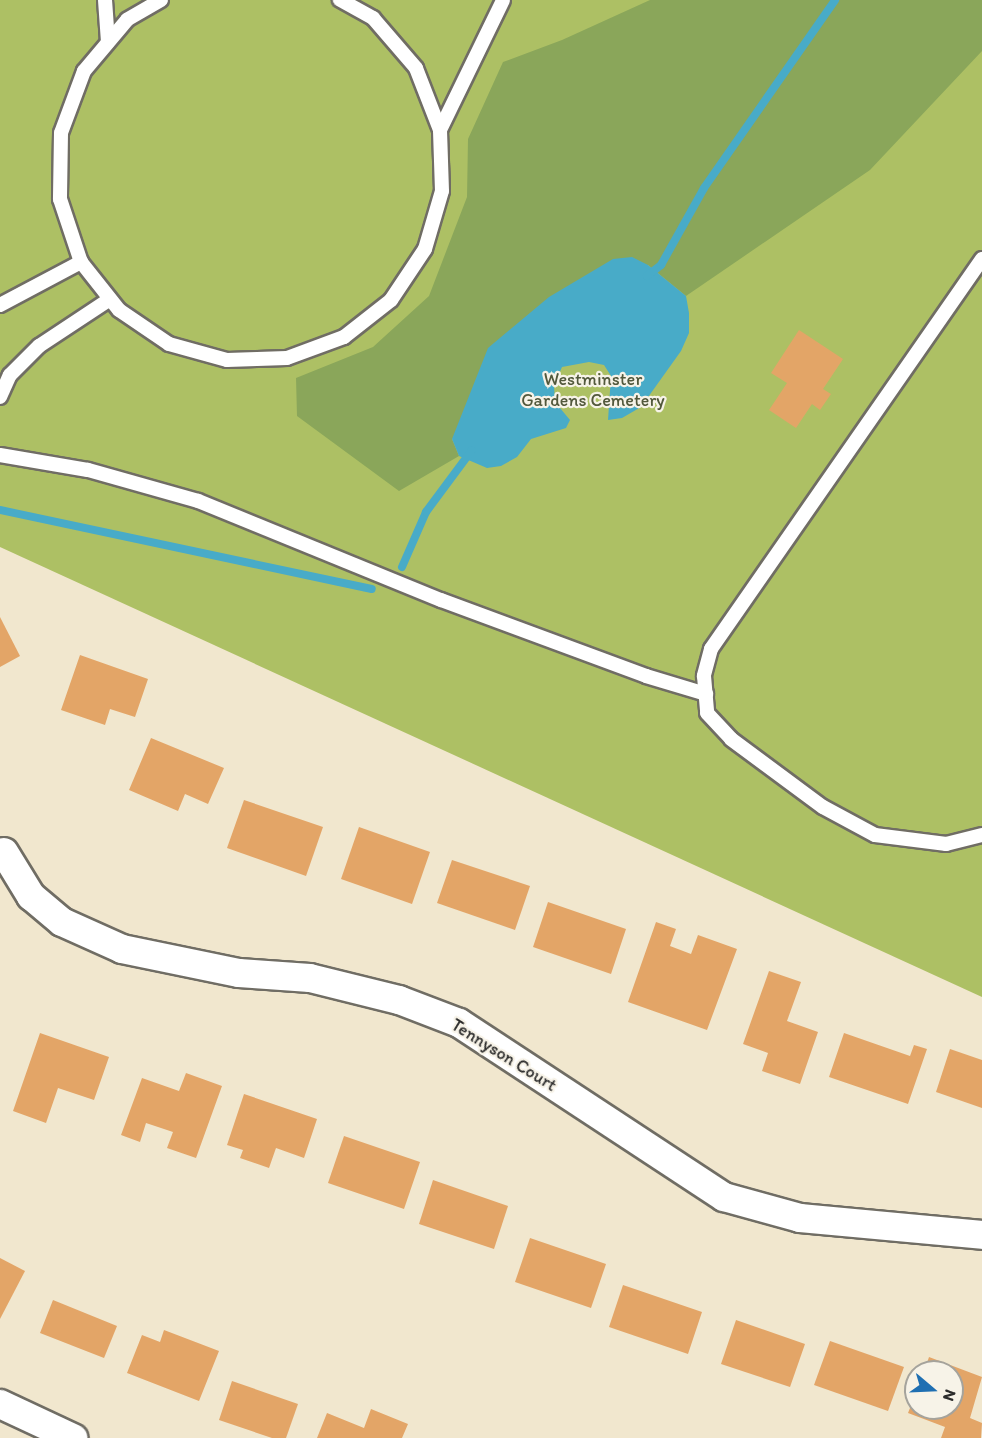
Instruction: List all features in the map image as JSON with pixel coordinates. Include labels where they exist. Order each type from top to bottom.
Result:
[{"type":"street","name":"Tennyson Court","points":[[4,852],[32,896],[62,922],[122,949],[239,973],[310,978],[399,1000],[459,1023],[724,1197],[800,1218],[982,1235]]},
{"type":"street","points":[[0,1404],[73,1438]]},
{"type":"lane","points":[[105,0],[108,42]]},
{"type":"lane","points":[[161,0],[127,20],[84,71],[61,133],[60,199],[81,262],[119,310],[169,344],[227,360],[287,358],[344,337],[392,300],[425,249],[442,191],[440,130],[416,68],[372,18],[340,0]]},
{"type":"lane","points":[[440,130],[503,0]]},
{"type":"lane","points":[[982,259],[711,649],[704,676],[707,713],[731,739],[823,807],[875,835],[946,844],[982,835]]},
{"type":"lane","points":[[0,304],[81,262]]},
{"type":"lane","points":[[0,397],[10,375],[39,346],[110,299]]},
{"type":"lane","points":[[0,455],[88,470],[198,501],[441,600],[646,676],[706,694]]},
{"type":"green space","name":"Westminster Gardens Cemetery","points":[[0,0],[982,0],[982,997],[0,547]]},
{"type":"green space","points":[[650,0],[982,0],[982,51],[870,170],[686,296],[648,265],[452,439],[459,456],[399,491],[297,416],[296,378],[373,347],[429,296],[467,197],[468,139],[503,62],[562,40]]},
{"type":"water","points":[[632,257],[648,265],[686,296],[689,313],[689,333],[681,351],[641,407],[622,418],[608,420],[611,376],[604,365],[589,362],[562,367],[554,386],[555,402],[570,420],[566,428],[531,439],[517,457],[501,466],[487,468],[459,456],[452,439],[488,348],[549,297],[613,259]]},
{"type":"building","points":[[799,330],[843,359],[823,389],[831,394],[820,410],[812,404],[796,428],[769,410],[787,383],[771,373]]},
{"type":"building","points":[[0,617],[20,656],[0,667]]},
{"type":"building","points":[[80,655],[148,679],[135,717],[110,709],[105,725],[61,710]]},
{"type":"building","points":[[151,738],[224,768],[208,804],[185,794],[178,811],[129,790]]},
{"type":"building","points":[[244,800],[323,827],[306,876],[227,848]]},
{"type":"building","points":[[359,827],[430,852],[412,904],[341,879]]},
{"type":"building","points":[[452,860],[530,886],[515,930],[437,903]]},
{"type":"building","points":[[548,902],[626,929],[611,974],[533,947]]},
{"type":"building","points":[[656,922],[676,929],[670,946],[691,954],[698,935],[737,949],[707,1030],[628,1002]]},
{"type":"building","points":[[769,971],[801,982],[787,1021],[818,1032],[800,1084],[762,1071],[768,1053],[743,1044]]},
{"type":"building","points":[[40,1033],[109,1057],[94,1100],[58,1088],[46,1123],[13,1111]]},
{"type":"building","points":[[844,1033],[910,1056],[914,1045],[927,1049],[908,1104],[829,1077]]},
{"type":"building","points":[[950,1049],[982,1060],[982,1108],[936,1092]]},
{"type":"building","points":[[186,1073],[222,1086],[196,1158],[167,1148],[173,1132],[146,1123],[140,1142],[121,1135],[142,1078],[179,1091]]},
{"type":"building","points":[[244,1094],[317,1119],[304,1158],[276,1148],[269,1168],[240,1158],[243,1150],[227,1145]]},
{"type":"building","points":[[344,1136],[420,1162],[404,1209],[328,1183]]},
{"type":"building","points":[[433,1180],[508,1206],[494,1249],[419,1224]]},
{"type":"building","points":[[530,1238],[606,1264],[591,1308],[515,1282]]},
{"type":"building","points":[[0,1258],[25,1271],[0,1319]]},
{"type":"building","points":[[623,1285],[702,1312],[688,1354],[609,1327]]},
{"type":"building","points":[[53,1300],[117,1326],[104,1358],[40,1333]]},
{"type":"building","points":[[736,1320],[805,1344],[790,1387],[721,1364]]},
{"type":"building","points":[[164,1330],[219,1351],[199,1401],[127,1373],[142,1335],[160,1342]]},
{"type":"building","points":[[830,1341],[904,1367],[888,1411],[814,1385]]},
{"type":"building","points":[[964,1370],[982,1377],[970,1418],[982,1423],[981,1438],[941,1438],[945,1427],[926,1420],[964,1420]]},
{"type":"building","points":[[232,1381],[298,1404],[286,1438],[272,1438],[219,1420]]},
{"type":"building","points":[[371,1409],[408,1424],[402,1438],[317,1438],[327,1413],[364,1428]]},
{"type":"waterway","points":[[647,276],[661,265],[704,188],[835,0]]},
{"type":"waterway","points":[[402,567],[426,512],[472,450]]},
{"type":"waterway","points":[[0,510],[372,589]]}]
